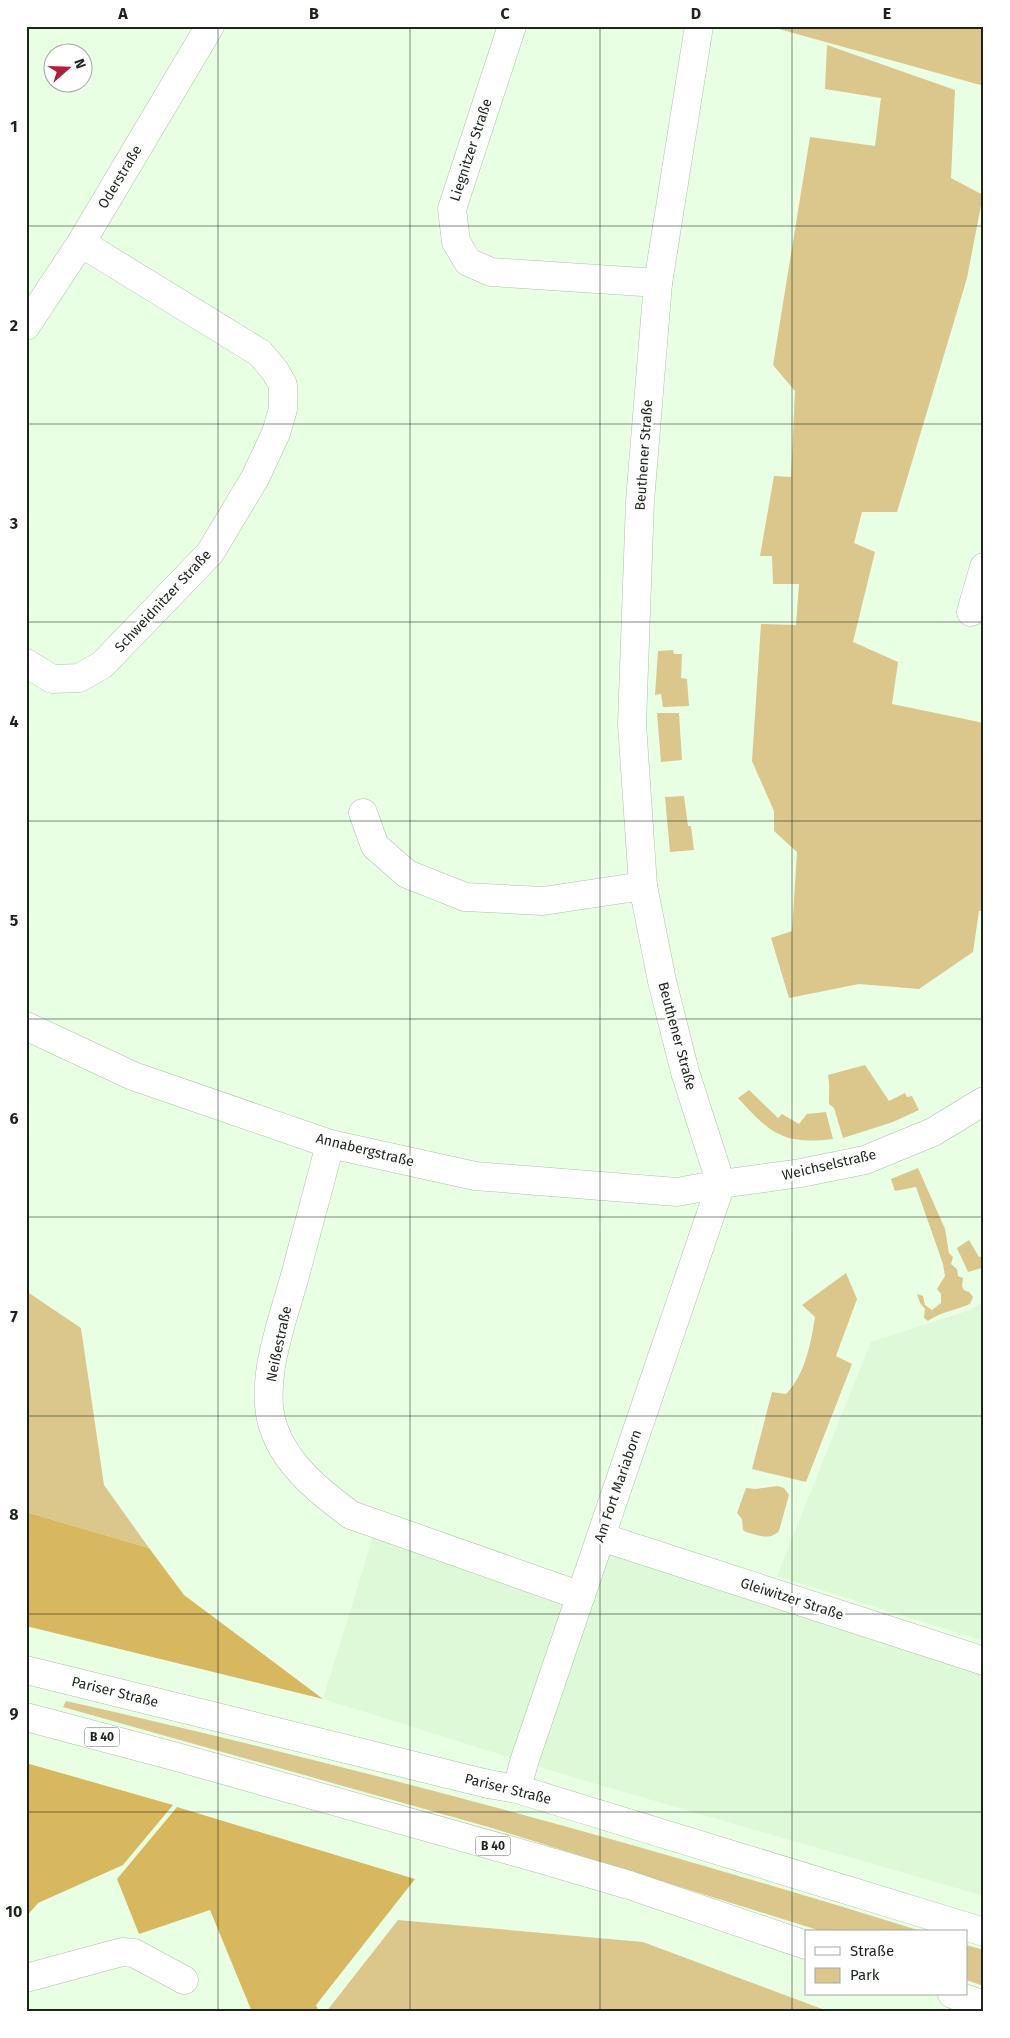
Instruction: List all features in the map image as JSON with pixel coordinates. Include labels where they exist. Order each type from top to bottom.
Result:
[{"type":"main road","name":"Oderstraße","points":[[26,326],[81,243],[210,26]]},
{"type":"main road","name":"Liegnitzer Straße","points":[[512,26],[452,209],[456,242],[468,262],[491,272],[658,283]]},
{"type":"main road","name":"Beuthener Straße","points":[[699,26],[658,283],[640,501],[632,724],[643,886],[662,981],[685,1072],[722,1184]]},
{"type":"main road","name":"Schweidnitzer Straße","points":[[26,662],[52,679],[79,678],[102,665],[210,553],[255,478],[276,433],[283,409],[283,385],[275,371],[260,353],[81,243]]},
{"type":"main road","points":[[971,612],[984,567]]},
{"type":"main road","points":[[363,813],[375,846],[407,874],[464,897],[543,901],[643,886]]},
{"type":"main road","name":"Annabergstraße","points":[[26,1026],[133,1076],[330,1144],[475,1176],[677,1192],[722,1184]]},
{"type":"main road","name":"Weichselstraße","points":[[722,1184],[801,1173],[866,1160],[933,1132],[984,1100]]},
{"type":"main road","name":"Neißestraße","points":[[330,1144],[273,1357],[268,1402],[273,1428],[287,1457],[323,1493],[352,1514],[581,1596]]},
{"type":"main road","name":"Am Fort Mariaborn","points":[[517,1789],[524,1762],[722,1184]]},
{"type":"main road","name":"Gleiwitzer Straße","points":[[601,1538],[984,1661]]},
{"type":"main road","name":"Pariser Straße","points":[[26,1670],[488,1784],[517,1789],[984,1932]]},
{"type":"main road","name":"B 40","points":[[26,1717],[177,1757],[537,1858],[628,1885],[805,1945]]},
{"type":"main road","points":[[26,1978],[122,1952],[134,1953],[184,1980]]},
{"type":"main road","points":[[958,1996],[984,2005]]},
{"type":"shaded area","points":[[984,1301],[984,1641],[777,1576],[871,1342],[970,1310]]},
{"type":"shaded area","points":[[26,1512],[149,1548],[184,1595],[323,1699],[26,1626]]},
{"type":"shaded area","points":[[377,1524],[581,1595],[601,1537],[984,1661],[984,1896],[572,1777],[323,1699]]},
{"type":"shaded area","points":[[26,1763],[173,1805],[123,1865],[38,1903],[26,1917]]},
{"type":"shaded area","points":[[177,1807],[415,1879],[316,2005],[319,2012],[252,2012],[210,1910],[139,1934],[117,1879]]},
{"type":"green space","points":[[768,26],[984,26],[984,86]]},
{"type":"green space","points":[[827,45],[955,90],[951,178],[983,195],[967,278],[897,512],[862,512],[854,543],[875,552],[853,642],[898,662],[892,704],[984,723],[984,910],[979,911],[973,952],[919,989],[859,984],[789,998],[771,938],[792,931],[797,852],[774,831],[774,811],[752,761],[761,624],[796,625],[799,584],[773,584],[772,556],[760,556],[774,476],[791,477],[795,391],[773,365],[810,137],[875,146],[881,98],[825,89]]},
{"type":"green space","points":[[673,650],[674,654],[682,654],[681,678],[687,679],[689,706],[663,707],[661,694],[655,695],[658,651]]},
{"type":"green space","points":[[657,713],[679,713],[682,760],[661,762]]},
{"type":"green space","points":[[684,796],[688,826],[691,826],[694,850],[670,852],[665,797]]},
{"type":"green space","points":[[865,1065],[889,1101],[905,1093],[907,1097],[912,1096],[919,1110],[893,1122],[843,1138],[834,1108],[829,1104],[828,1075]]},
{"type":"green space","points":[[749,1090],[778,1118],[782,1114],[799,1124],[807,1114],[826,1112],[833,1139],[801,1140],[779,1134],[769,1128],[738,1098]]},
{"type":"green space","points":[[918,1168],[945,1229],[949,1253],[953,1257],[951,1264],[957,1269],[958,1276],[963,1278],[962,1286],[964,1290],[973,1297],[970,1304],[943,1313],[928,1321],[924,1318],[925,1309],[920,1303],[917,1294],[923,1296],[925,1305],[932,1310],[941,1303],[941,1294],[937,1289],[945,1276],[943,1264],[916,1187],[895,1191],[891,1179]]},
{"type":"green space","points":[[969,1240],[979,1257],[984,1255],[984,1272],[982,1268],[968,1272],[957,1248]]},
{"type":"green space","points":[[846,1273],[857,1299],[836,1356],[852,1364],[806,1482],[752,1469],[772,1392],[786,1394],[798,1378],[806,1358],[815,1317],[802,1305]]},
{"type":"green space","points":[[26,1291],[81,1328],[104,1485],[149,1548],[26,1512]]},
{"type":"green space","points":[[777,1486],[784,1488],[789,1495],[779,1531],[768,1537],[755,1535],[743,1530],[742,1519],[737,1513],[746,1488],[756,1489]]},
{"type":"green space","points":[[66,1701],[390,1779],[604,1837],[918,1930],[818,1930],[492,1828],[63,1707]]},
{"type":"green space","points":[[398,1920],[643,1942],[830,2012],[326,2012]]},
{"type":"green space","points":[[968,1946],[984,1950],[984,1986],[968,1981]]}]
